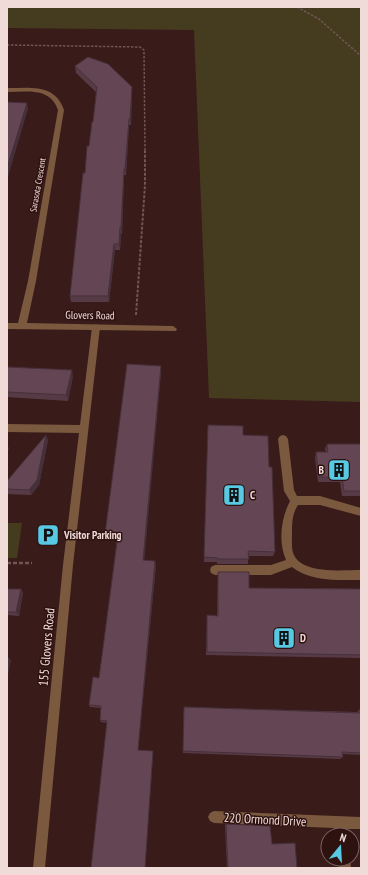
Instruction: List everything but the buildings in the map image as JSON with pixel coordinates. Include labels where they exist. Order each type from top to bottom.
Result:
[{"type":"street","name":"Sarasota Crescent","points":[[7,90],[44,90],[60,102],[61,110],[33,274],[22,326]]},
{"type":"street","name":"Glovers Road","points":[[7,326],[174,329]]},
{"type":"lane","name":"155 Glovers Road","points":[[39,868],[68,565],[96,327]]},
{"type":"lane","points":[[7,428],[84,429]]},
{"type":"lane","points":[[283,439],[289,491],[295,501]]},
{"type":"lane","points":[[361,512],[308,498],[295,501],[288,512],[287,527],[287,547],[293,562],[307,571],[327,574],[361,575]]},
{"type":"lane","points":[[215,570],[271,570],[293,562]]},
{"type":"lane","name":"220 Ormond Drive","points":[[214,817],[320,827]]},
{"type":"lane","name":"220 Ormond Drive","points":[[347,827],[361,823]]},
{"type":"path","points":[[297,7],[319,18],[361,56]]},
{"type":"path","points":[[7,45],[140,47],[144,50],[146,186],[135,328]]},
{"type":"path","points":[[7,562],[32,563]]},
{"type":"shaded area","points":[[7,7],[361,7],[361,402],[209,398],[194,30],[7,28]]},
{"type":"shaded area","points":[[7,523],[22,523],[17,558],[7,558]]},
{"type":"place","name":"B","points":[[339,470]]},
{"type":"place","name":"C","points":[[234,495]]},
{"type":"place","name":"Visitor Parking","points":[[48,535]]},
{"type":"place","name":"D","points":[[284,638]]}]
